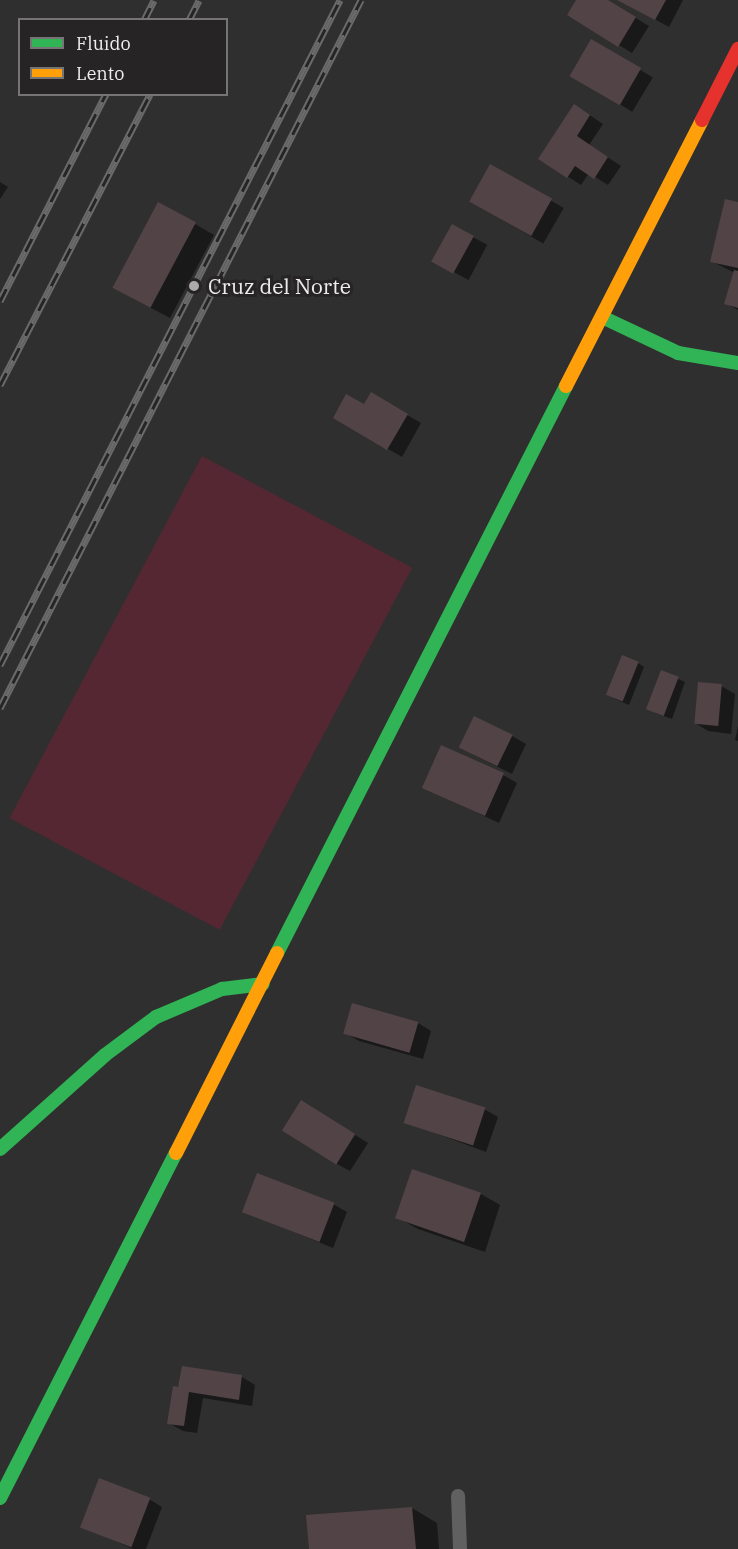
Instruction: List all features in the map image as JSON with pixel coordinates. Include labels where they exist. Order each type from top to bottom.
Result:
[{"type":"main road","points":[[0,1498],[738,49]]},
{"type":"main road","points":[[602,316],[678,353],[738,363]]},
{"type":"main road","points":[[0,1149],[105,1055],[156,1017],[222,989],[263,984]]},
{"type":"lane","points":[[458,1497],[460,1549]]},
{"type":"shaded area","points":[[202,456],[412,568],[220,930],[10,818]]},
{"type":"building","points":[[576,0],[608,0],[636,17],[618,47],[567,15]]},
{"type":"building","points":[[617,0],[666,0],[655,20]]},
{"type":"building","points":[[591,39],[641,68],[620,105],[570,76]]},
{"type":"building","points":[[574,104],[590,115],[577,136],[608,157],[594,179],[575,166],[567,178],[538,159]]},
{"type":"building","points":[[490,164],[552,198],[531,236],[469,202]]},
{"type":"building","points":[[725,199],[738,202],[738,268],[710,262]]},
{"type":"building","points":[[158,202],[196,222],[150,308],[112,288]]},
{"type":"building","points":[[452,224],[474,236],[453,274],[431,262]]},
{"type":"building","points":[[734,270],[738,271],[738,308],[724,304]]},
{"type":"building","points":[[371,392],[408,414],[387,450],[333,418],[346,394],[364,404]]},
{"type":"building","points":[[622,655],[639,662],[623,702],[606,695]]},
{"type":"building","points":[[661,670],[679,677],[664,716],[646,709]]},
{"type":"building","points":[[698,682],[722,684],[718,726],[694,724]]},
{"type":"building","points":[[474,716],[513,735],[497,766],[459,747]]},
{"type":"building","points":[[441,745],[504,773],[485,816],[422,788]]},
{"type":"building","points":[[352,1003],[418,1022],[410,1053],[343,1034]]},
{"type":"building","points":[[416,1085],[485,1108],[473,1146],[404,1123]]},
{"type":"building","points":[[301,1100],[355,1134],[336,1164],[282,1131]]},
{"type":"building","points":[[412,1169],[481,1193],[464,1242],[395,1218]]},
{"type":"building","points":[[257,1173],[334,1203],[319,1242],[242,1212]]},
{"type":"building","points":[[182,1366],[242,1375],[239,1400],[189,1392],[184,1426],[167,1424],[173,1386],[178,1387]]},
{"type":"building","points":[[99,1478],[150,1498],[131,1547],[80,1527]]},
{"type":"building","points":[[412,1507],[416,1549],[309,1549],[306,1515]]},
{"type":"railway","points":[[145,18],[154,0]]},
{"type":"railway","points":[[190,18],[199,0]]},
{"type":"railway","points":[[0,665],[340,0]]},
{"type":"railway","points":[[0,708],[361,0]]},
{"type":"railway","points":[[0,301],[105,96]]},
{"type":"railway","points":[[0,385],[149,96]]},
{"type":"traffic: fast","points":[[602,317],[678,353],[738,363]]},
{"type":"traffic: fast","points":[[277,953],[566,386]]},
{"type":"traffic: fast","points":[[0,1149],[105,1055],[156,1017],[222,989],[263,984]]},
{"type":"traffic: fast","points":[[0,1498],[176,1153]]},
{"type":"traffic: slow","points":[[566,386],[702,120]]},
{"type":"traffic: slow","points":[[176,1153],[277,953]]},
{"type":"traffic: jam","points":[[702,120],[738,49]]},
{"type":"place","name":"Cruz del Norte","points":[[194,286]]}]
